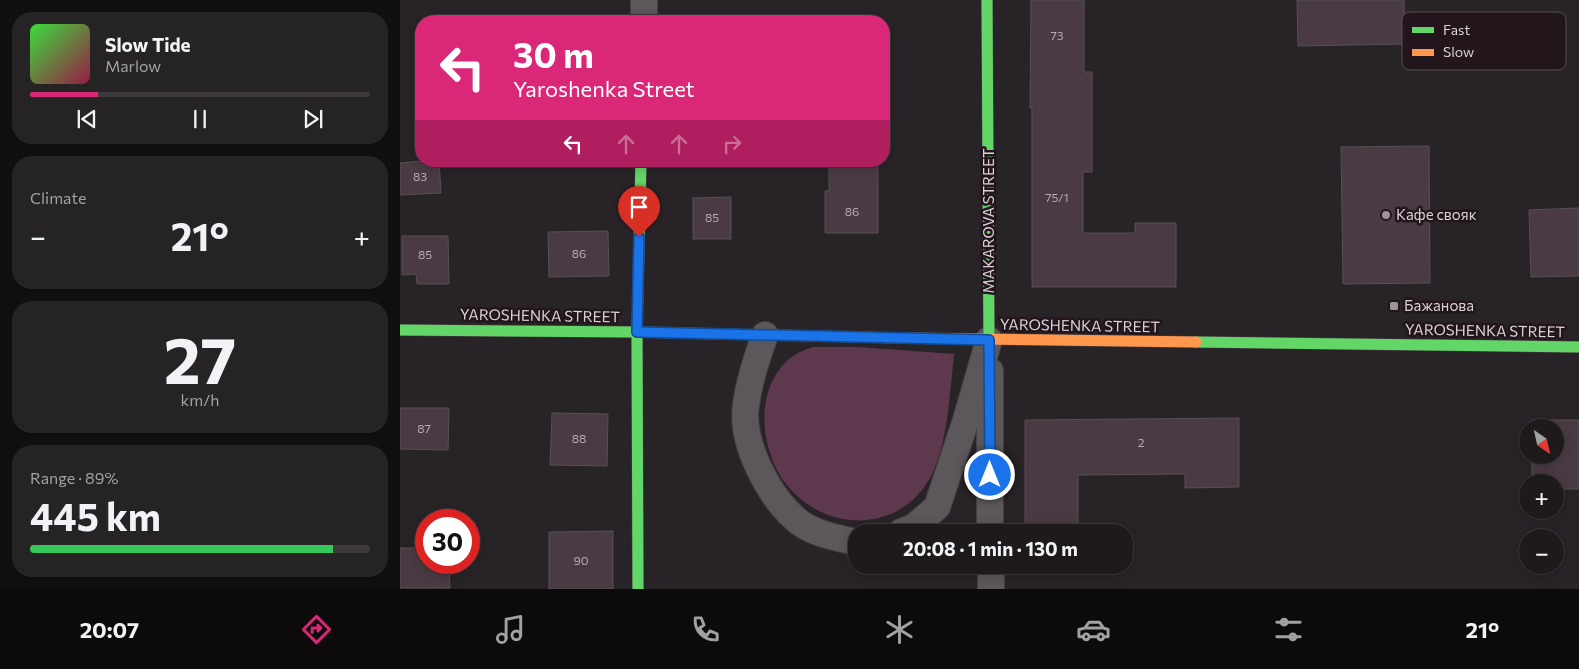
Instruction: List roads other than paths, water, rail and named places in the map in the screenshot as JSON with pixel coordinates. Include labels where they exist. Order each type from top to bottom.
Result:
[{"type":"street","points":[[644,0],[644,15]]},
{"type":"street","name":"MAKAROVA STREET","points":[[987,0],[990,524]]},
{"type":"street","points":[[638,589],[637,332],[641,167]]},
{"type":"street","name":"YAROSHENKA STREET","points":[[400,330],[637,332],[989,340],[1579,347]]},
{"type":"street","points":[[765,335],[752,373],[745,406],[748,436],[760,473],[778,501],[800,523],[828,536],[848,540]]},
{"type":"street","points":[[917,524],[937,507],[966,420],[989,340]]},
{"type":"street","points":[[991,574],[991,589]]},
{"type":"place","name":"Кафе свояк","points":[[1386,215]]},
{"type":"place","name":"Бажанова","points":[[1394,306]]}]
